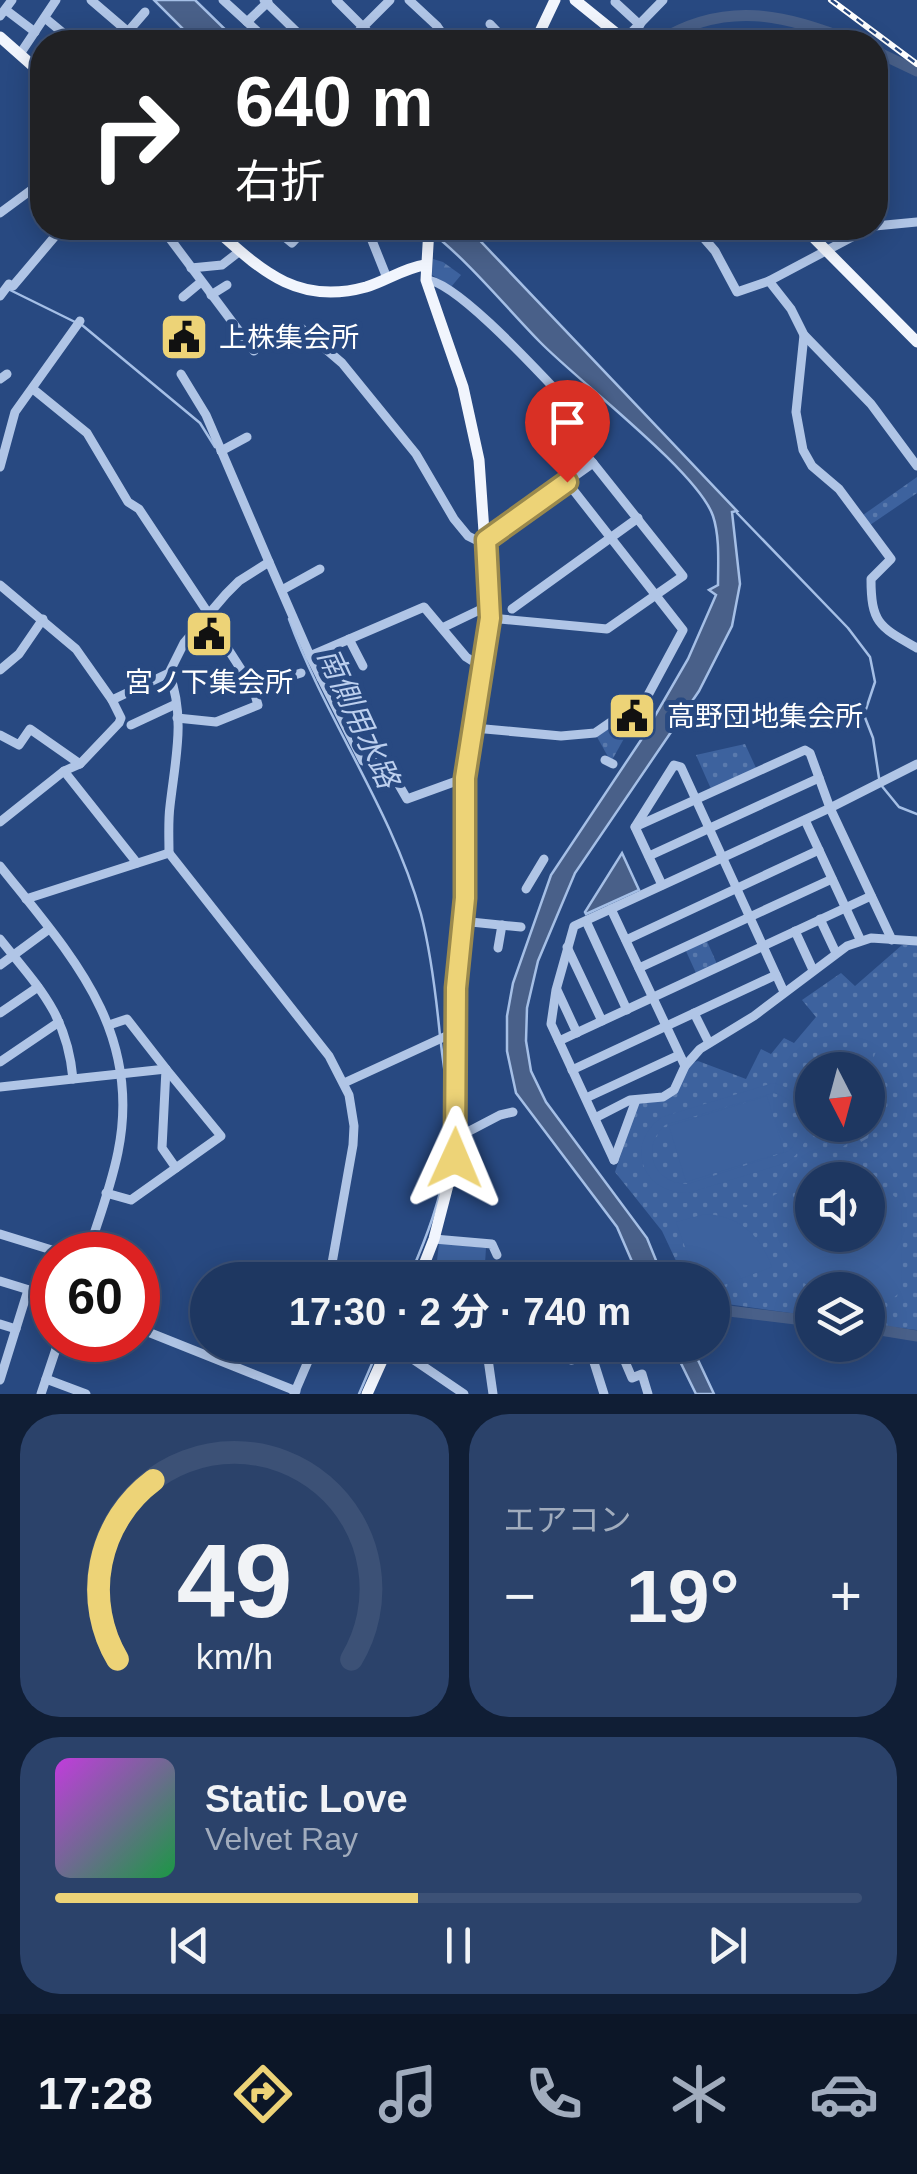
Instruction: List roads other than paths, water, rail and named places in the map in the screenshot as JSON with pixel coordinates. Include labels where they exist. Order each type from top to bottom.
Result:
[{"type":"main road","points":[[541,30],[555,0]]},
{"type":"main road","points":[[575,0],[612,30]]},
{"type":"main road","points":[[0,37],[30,63]]},
{"type":"main road","points":[[234,240],[240,251],[275,278],[320,293],[344,292],[424,265]]},
{"type":"main road","points":[[425,1262],[452,1174],[456,1138],[455,1032],[466,881],[465,778],[485,669],[490,612],[479,460],[466,403],[426,280],[427,240]]},
{"type":"main road","points":[[817,240],[917,342]]},
{"type":"main road","points":[[367,1394],[381,1362]]},
{"type":"street","points":[[36,30],[56,0]]},
{"type":"street","points":[[92,0],[126,30]]},
{"type":"street","points":[[223,0],[256,30]]},
{"type":"street","points":[[336,0],[368,30]]},
{"type":"street","points":[[360,30],[390,0]]},
{"type":"street","points":[[410,0],[440,30]]},
{"type":"street","points":[[635,30],[663,0]]},
{"type":"street","points":[[248,22],[267,1],[295,30]]},
{"type":"street","points":[[615,2],[640,25]]},
{"type":"street","points":[[6,8],[33,30]]},
{"type":"street","points":[[130,30],[145,12]]},
{"type":"street","points":[[45,18],[60,30]]},
{"type":"street","points":[[490,24],[496,30]]},
{"type":"street","points":[[20,54],[30,39]]},
{"type":"street","points":[[0,214],[30,191]]},
{"type":"street","points":[[888,225],[917,222]]},
{"type":"street","points":[[0,296],[51,240]]},
{"type":"street","points":[[173,240],[210,296],[254,351]]},
{"type":"street","points":[[372,240],[387,278]]},
{"type":"street","points":[[705,240],[736,292],[769,281],[847,240]]},
{"type":"street","points":[[191,268],[222,265],[240,251]]},
{"type":"street","points":[[426,280],[438,281],[460,298],[570,405],[573,410],[540,440]]},
{"type":"street","points":[[769,281],[804,335],[871,404],[917,466]]},
{"type":"street","points":[[183,297],[202,282]]},
{"type":"street","points":[[210,296],[228,285]]},
{"type":"street","points":[[0,467],[11,423],[80,320]]},
{"type":"street","points":[[301,328],[342,363],[416,454],[468,536],[486,542],[593,463]]},
{"type":"street","points":[[804,335],[796,412],[802,450],[814,467],[840,490],[891,559],[871,579],[875,619],[884,630],[917,648]]},
{"type":"street","points":[[182,374],[206,416],[310,656],[363,762],[380,752],[408,799],[465,778]]},
{"type":"street","points":[[33,388],[87,433],[128,502],[139,509],[209,617],[253,688],[258,706],[216,722],[178,718]]},
{"type":"street","points":[[442,628],[490,612],[607,629],[683,576],[558,424]]},
{"type":"street","points":[[221,451],[248,438]]},
{"type":"street","points":[[905,449],[917,452]]},
{"type":"street","points":[[474,728],[561,736],[594,733],[647,697],[682,630],[567,482]]},
{"type":"street","points":[[512,608],[638,518]]},
{"type":"street","points":[[112,700],[169,673],[184,643],[239,581],[268,562]]},
{"type":"street","points":[[282,590],[320,569]]},
{"type":"street","points":[[0,586],[76,649],[120,718],[80,764],[0,822]]},
{"type":"street","points":[[310,656],[424,607],[466,656],[485,669]]},
{"type":"street","points":[[0,670],[19,654],[43,618]]},
{"type":"street","points":[[350,639],[363,666]]},
{"type":"street","points":[[321,678],[338,671]]},
{"type":"street","points":[[169,673],[180,738],[169,811],[170,853],[329,1056],[352,1108],[353,1145],[332,1262]]},
{"type":"street","points":[[253,688],[301,674]]},
{"type":"street","points":[[132,725],[176,704]]},
{"type":"street","points":[[0,735],[19,745],[30,729],[80,764]]},
{"type":"street","points":[[635,827],[805,750],[810,753],[830,808],[892,940]]},
{"type":"street","points":[[636,1100],[614,1160],[552,1024],[556,990],[574,926],[917,764]]},
{"type":"street","points":[[635,827],[674,766],[681,767],[784,992]]},
{"type":"street","points":[[64,772],[137,864]]},
{"type":"street","points":[[649,856],[819,778]]},
{"type":"street","points":[[805,820],[860,939]]},
{"type":"street","points":[[635,827],[662,885]]},
{"type":"street","points":[[626,940],[819,850]]},
{"type":"street","points":[[26,900],[170,853]]},
{"type":"street","points":[[526,889],[544,860]]},
{"type":"street","points":[[0,866],[83,972],[110,1024],[121,1074],[122,1130],[93,1232]]},
{"type":"street","points":[[639,968],[832,879]]},
{"type":"street","points":[[559,1041],[872,896]]},
{"type":"street","points":[[611,910],[685,1066]]},
{"type":"street","points":[[820,919],[836,953]]},
{"type":"street","points":[[462,921],[521,928]]},
{"type":"street","points":[[586,921],[627,1010]]},
{"type":"street","points":[[498,948],[502,925]]},
{"type":"street","points":[[0,965],[49,928]]},
{"type":"street","points":[[795,931],[813,970]]},
{"type":"street","points":[[0,939],[52,1004],[70,1048],[72,1080]]},
{"type":"street","points":[[595,1118],[636,1100],[663,1096],[674,1090],[685,1066],[709,1043],[754,1016],[860,939],[917,941]]},
{"type":"street","points":[[567,948],[602,1022]]},
{"type":"street","points":[[572,1070],[776,975]]},
{"type":"street","points":[[0,1013],[38,987]]},
{"type":"street","points":[[556,990],[577,1033]]},
{"type":"street","points":[[694,1013],[709,1043]]},
{"type":"street","points":[[106,1193],[131,1200],[221,1136],[128,1018],[110,1024]]},
{"type":"street","points":[[0,1062],[59,1022]]},
{"type":"street","points":[[344,1083],[455,1032]]},
{"type":"street","points":[[586,1098],[680,1055]]},
{"type":"street","points":[[0,1086],[166,1069]]},
{"type":"street","points":[[166,1069],[162,1148],[176,1168]]},
{"type":"street","points":[[456,1138],[513,1112]]},
{"type":"street","points":[[0,1234],[30,1243]]},
{"type":"street","points":[[434,1238],[492,1244],[497,1255]]},
{"type":"street","points":[[0,1281],[28,1290],[0,1380]]},
{"type":"street","points":[[0,1324],[16,1329]]},
{"type":"street","points":[[160,1337],[295,1392],[308,1362]]},
{"type":"street","points":[[41,1394],[51,1362]]},
{"type":"street","points":[[414,1362],[456,1392]]},
{"type":"street","points":[[488,1362],[493,1394]]},
{"type":"street","points":[[594,1362],[604,1394]]},
{"type":"street","points":[[625,1362],[632,1378],[642,1374],[648,1394]]},
{"type":"street","points":[[46,1379],[86,1394]]},
{"type":"waterway","points":[[680,30],[731,16],[779,19],[820,30]]},
{"type":"waterway","points":[[888,57],[917,71]]},
{"type":"waterway","name":"南側用水路","points":[[10,290],[75,322]]},
{"type":"waterway","name":"南側用水路","points":[[82,325],[200,423],[215,447]]},
{"type":"waterway","points":[[737,513],[848,628],[870,657],[875,682],[864,715],[873,738],[879,778]]},
{"type":"waterway","name":"南側用水路","points":[[289,619],[409,876],[428,944],[440,1036]]},
{"type":"waterway","points":[[881,785],[899,807],[917,814]]},
{"type":"waterway","name":"南側用水路","points":[[416,1262],[433,1218],[448,1153],[449,1112],[441,1044]]},
{"type":"waterway","points":[[730,1311],[795,1319]]},
{"type":"waterway","points":[[885,1331],[917,1336]]},
{"type":"waterway","name":"南側用水路","points":[[359,1394],[373,1362]]},
{"type":"railway","points":[[831,0],[871,30]]},
{"type":"railway","points":[[888,42],[917,64]]},
{"type":"place","name":"上株集会所","points":[[184,337]]},
{"type":"place","name":"宮ノ下集会所","points":[[209,634]]},
{"type":"place","name":"高野団地集会所","points":[[632,716]]}]
